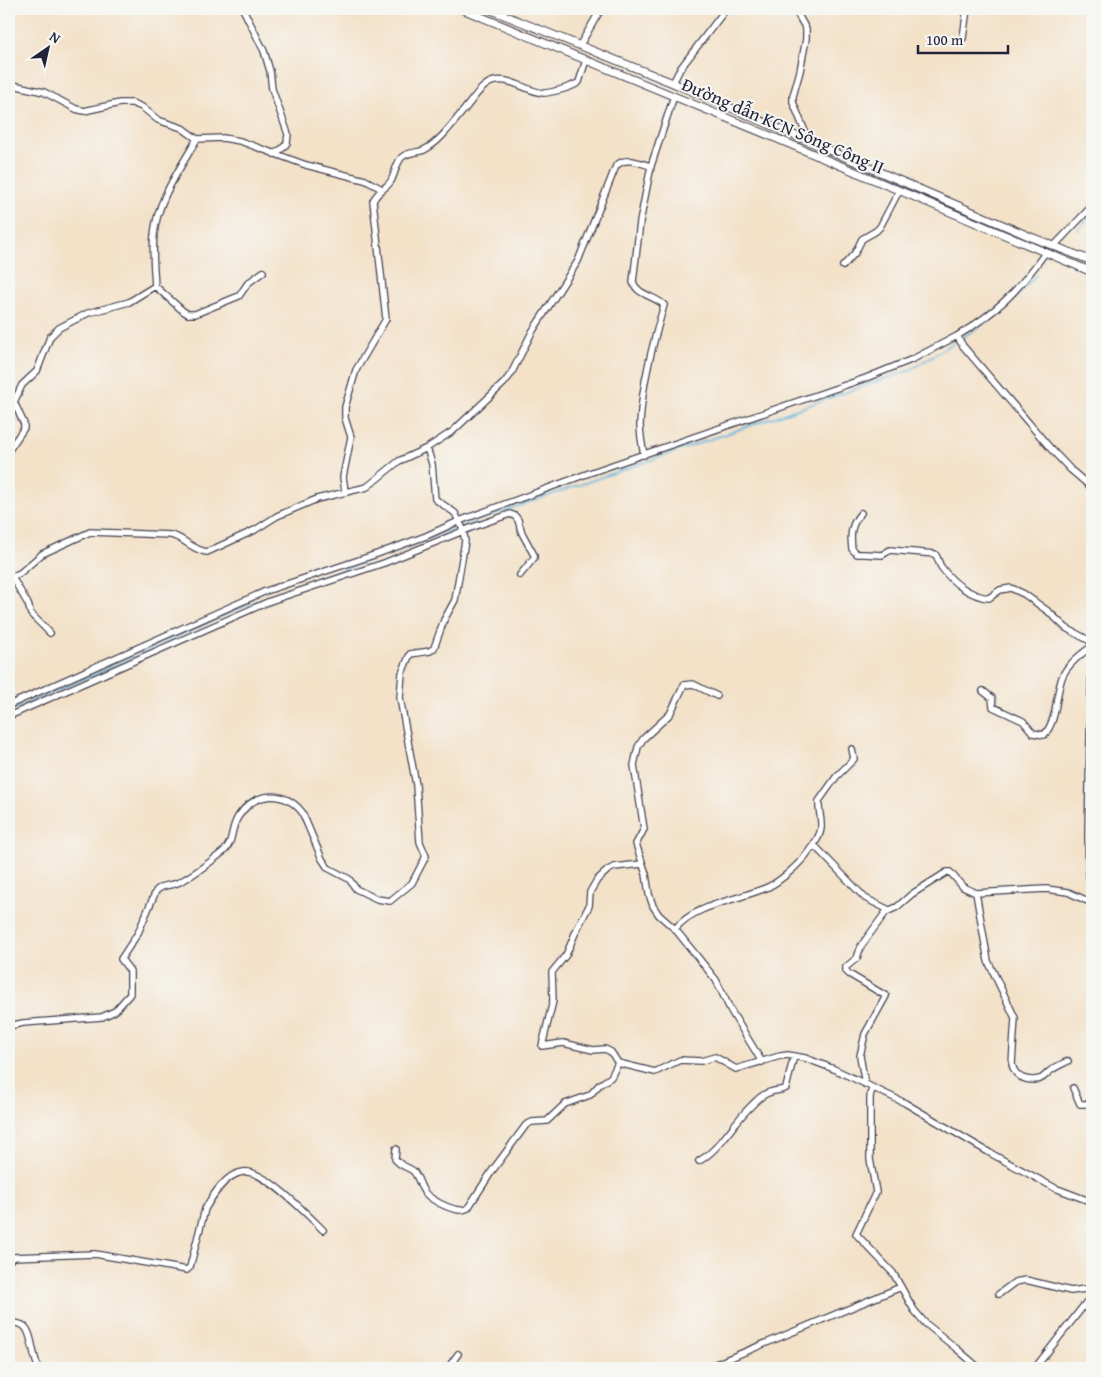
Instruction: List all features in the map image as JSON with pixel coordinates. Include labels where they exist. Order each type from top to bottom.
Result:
[{"type":"street","points":[[243,9],[264,51],[270,71],[272,90],[288,134],[287,142],[283,148],[274,154]]},
{"type":"street","name":"Đường dẫn KCN Sông Công II","points":[[462,9],[773,137],[1092,272]]},
{"type":"street","name":"Đường dẫn KCN Sông Công II","points":[[489,9],[673,83],[1092,261]]},
{"type":"street","points":[[580,45],[601,9]]},
{"type":"street","points":[[673,83],[680,69],[726,9]]},
{"type":"street","points":[[963,38],[967,9]]},
{"type":"street","points":[[797,13],[806,29],[806,39],[793,100],[804,129],[802,139]]},
{"type":"street","points":[[344,491],[343,477],[351,437],[345,418],[345,408],[356,370],[386,318],[374,201],[376,195],[390,182],[399,160],[404,155],[423,151],[442,136],[488,84],[494,81],[507,81],[539,92],[549,92],[579,82],[586,60]]},
{"type":"street","points":[[9,84],[44,92],[76,109],[84,111],[120,103],[132,104],[142,107],[158,120],[182,128],[197,139],[223,138],[240,142],[306,165],[365,180],[382,189]]},
{"type":"street","points":[[644,455],[640,424],[644,390],[664,305],[660,301],[638,291],[633,282],[640,222],[651,166],[674,96]]},
{"type":"street","points":[[773,137],[776,128]]},
{"type":"street","points":[[197,139],[169,187],[156,223],[154,235],[155,286],[183,311],[188,314],[195,314],[239,296],[248,283],[263,272]]},
{"type":"street","points":[[50,633],[31,614],[28,604],[10,577],[42,554],[90,532],[171,535],[201,551],[207,552],[255,530],[277,516],[323,497],[367,487],[399,462],[427,448],[453,431],[504,383],[511,374],[532,332],[578,261],[616,166],[622,161],[628,160],[651,166]]},
{"type":"street","points":[[843,266],[855,253],[862,238],[876,232],[880,227],[899,191]]},
{"type":"street","points":[[1054,246],[1092,206]]},
{"type":"street","points":[[9,716],[270,601],[384,563],[462,527],[644,455],[866,378],[913,359],[957,337],[998,308],[1019,287],[1045,253]]},
{"type":"street","points":[[9,450],[24,428],[24,424],[14,405],[16,395],[37,371],[50,337],[59,328],[88,313],[130,302],[155,286]]},
{"type":"street","points":[[957,337],[1051,449],[1092,488]]},
{"type":"street","points":[[9,1026],[23,1023],[102,1017],[115,1011],[130,994],[130,971],[121,959],[138,933],[156,891],[162,886],[178,882],[224,851],[230,844],[234,824],[238,817],[253,802],[262,798],[281,797],[290,800],[296,805],[302,812],[322,859],[328,868],[349,879],[354,887],[377,899],[392,900],[414,880],[426,856],[420,842],[416,785],[401,703],[402,673],[410,654],[433,650],[444,620],[453,604],[465,546],[462,527],[452,510],[435,499],[432,464],[427,448]]},
{"type":"street","points":[[861,513],[855,519],[852,531],[852,549],[857,554],[882,554],[890,550],[935,554],[942,569],[962,589],[989,598],[1000,590],[1011,588],[1024,594],[1049,612],[1066,628],[1092,644]]},
{"type":"street","points":[[9,705],[266,591],[426,536],[510,514],[514,516],[534,555],[534,558],[520,575]]},
{"type":"street","points":[[168,634],[171,646]]},
{"type":"street","points":[[1092,644],[1088,834],[1089,876],[1092,888]]},
{"type":"street","points":[[983,691],[992,698],[993,707],[1023,721],[1033,733],[1044,735],[1051,720],[1062,677],[1076,659],[1092,644]]},
{"type":"street","points":[[718,696],[693,684],[684,685],[670,714],[643,739],[638,747],[634,765],[644,829],[636,844],[653,906],[667,924],[675,929],[716,980],[731,1011],[762,1062]]},
{"type":"street","points":[[675,929],[699,911],[772,885],[799,864],[814,845],[822,828],[819,801],[836,777],[854,760],[852,749]]},
{"type":"street","points":[[814,845],[865,898],[889,910]]},
{"type":"street","points":[[642,864],[614,867],[602,874],[592,888],[589,906],[576,929],[566,955],[552,972],[553,1000],[542,1045],[563,1043],[593,1050],[605,1049],[611,1052],[618,1063],[655,1072],[684,1059],[701,1061],[715,1057],[736,1069],[780,1056],[805,1058],[834,1069],[907,1104],[990,1153],[1055,1188],[1092,1202]]},
{"type":"street","points":[[865,1084],[860,1056],[865,1034],[869,1024],[880,1010],[886,996],[849,974],[846,968],[857,958],[860,946],[882,916],[889,910],[897,907],[912,894],[947,872],[954,874],[967,890],[976,893],[1046,888],[1068,892],[1092,903]]},
{"type":"street","points":[[976,893],[988,961],[1016,1018],[1013,1069],[1017,1076],[1024,1079],[1041,1078],[1052,1069],[1068,1061]]},
{"type":"street","points":[[699,1162],[716,1148],[749,1108],[763,1095],[786,1088],[794,1056]]},
{"type":"street","points":[[396,1149],[396,1158],[401,1166],[414,1172],[426,1194],[443,1205],[464,1210],[526,1125],[532,1122],[547,1121],[565,1104],[588,1097],[599,1085],[611,1077],[618,1063]]},
{"type":"street","points":[[872,1088],[870,1097],[870,1159],[876,1192],[856,1234],[883,1261],[902,1287],[914,1310],[925,1323],[979,1368]]},
{"type":"street","points":[[1073,1088],[1080,1104],[1092,1104]]},
{"type":"street","points":[[9,1261],[13,1257],[94,1254],[187,1270],[190,1267],[206,1208],[210,1200],[223,1183],[237,1174],[245,1172],[265,1180],[285,1193],[323,1230]]},
{"type":"street","points":[[999,1294],[1020,1280],[1071,1292],[1092,1288]]},
{"type":"street","points":[[706,1368],[902,1287]]},
{"type":"street","points":[[1036,1368],[1092,1295]]},
{"type":"street","points":[[9,1322],[20,1324],[28,1331],[35,1363],[39,1368]]},
{"type":"street","points":[[448,1368],[458,1354]]},
{"type":"waterway","points":[[1078,230],[1092,214]]},
{"type":"waterway","points":[[9,711],[124,662],[237,609],[455,528],[910,370],[1001,313],[1036,275]]}]
